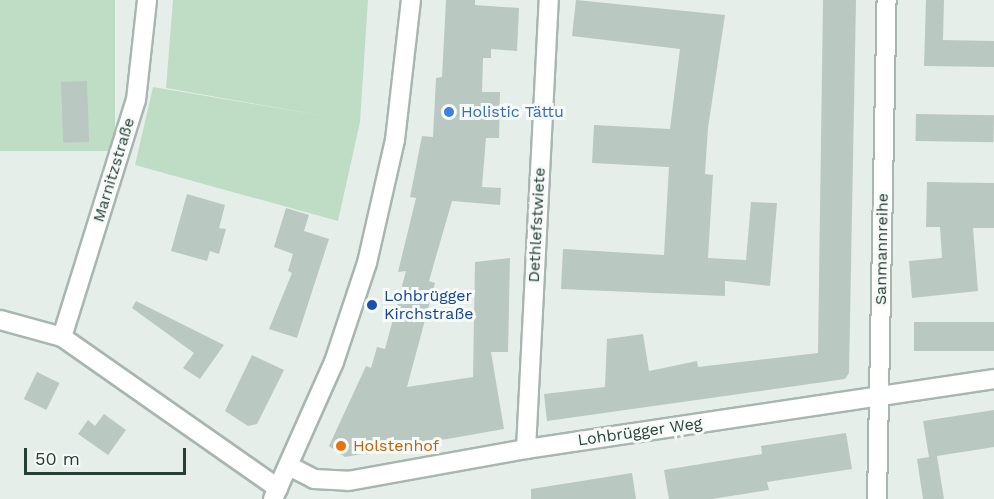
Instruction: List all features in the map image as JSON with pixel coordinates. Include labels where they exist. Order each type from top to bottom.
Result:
[{"type":"street","name":"Marnitzstraße","points":[[62,337],[136,100],[147,0]]},
{"type":"street","points":[[0,320],[62,337],[276,494],[334,362],[376,231],[395,140],[411,0]]},
{"type":"street","name":"Dethlefstwiete","points":[[526,449],[549,0]]},
{"type":"street","name":"Sanmannreihe","points":[[877,499],[887,0]]},
{"type":"street","name":"Lohbrügger Weg","points":[[289,466],[331,483],[526,449],[994,379]]},
{"type":"green space","points":[[0,0],[115,0],[115,151],[0,151]]},
{"type":"green space","points":[[173,0],[368,0],[360,122],[338,221],[135,165],[153,87],[330,117],[166,88]]},
{"type":"building","points":[[446,0],[475,0],[475,5],[519,8],[517,51],[491,49],[491,58],[483,58],[482,92],[500,92],[499,138],[486,138],[482,187],[501,188],[500,205],[452,201],[429,281],[435,283],[407,387],[473,377],[475,262],[510,258],[508,352],[491,352],[504,429],[345,457],[329,446],[366,366],[371,368],[377,347],[385,349],[406,271],[398,272],[416,198],[410,197],[422,136],[433,137],[436,78],[442,77]]},
{"type":"building","points":[[576,0],[725,15],[708,128],[705,174],[713,175],[708,258],[746,260],[751,202],[777,203],[770,286],[725,281],[725,296],[561,289],[563,249],[664,255],[669,167],[592,163],[594,125],[670,129],[680,49],[572,36]]},
{"type":"building","points":[[823,0],[856,0],[849,373],[845,379],[547,421],[544,394],[605,387],[607,339],[643,334],[649,371],[697,361],[698,367],[818,353]]},
{"type":"building","points":[[926,0],[944,0],[943,40],[994,41],[994,67],[924,66]]},
{"type":"building","points":[[87,81],[89,142],[63,143],[61,82]]},
{"type":"building","points":[[916,114],[994,115],[994,142],[916,141]]},
{"type":"building","points":[[927,182],[994,183],[994,228],[973,228],[978,291],[912,298],[909,261],[942,258],[940,227],[926,227]]},
{"type":"building","points":[[187,194],[225,205],[219,228],[226,229],[219,254],[210,251],[207,261],[171,251]]},
{"type":"building","points":[[286,208],[309,215],[304,231],[329,239],[297,338],[269,329],[292,273],[288,271],[293,254],[274,247]]},
{"type":"building","points":[[136,301],[224,345],[200,379],[183,368],[194,353],[132,308]]},
{"type":"building","points":[[914,322],[994,322],[994,351],[914,351]]},
{"type":"building","points":[[252,355],[284,370],[257,424],[248,426],[225,411]]},
{"type":"building","points":[[37,372],[59,383],[46,410],[24,399]]},
{"type":"building","points":[[994,410],[994,447],[937,456],[944,499],[923,499],[917,459],[929,457],[923,421]]},
{"type":"building","points":[[104,414],[126,430],[108,455],[78,434],[88,420],[95,426]]},
{"type":"building","points":[[846,433],[852,469],[767,482],[769,490],[712,499],[669,499],[664,470],[762,454],[761,446]]},
{"type":"building","points":[[632,473],[636,499],[531,499],[531,489]]},
{"type":"place","name":"Holistic Tättu","points":[[449,112]]},
{"type":"place","name":"Lohbrügger Kirchstraße","points":[[372,305]]},
{"type":"place","name":"Holstenhof","points":[[341,446]]}]
